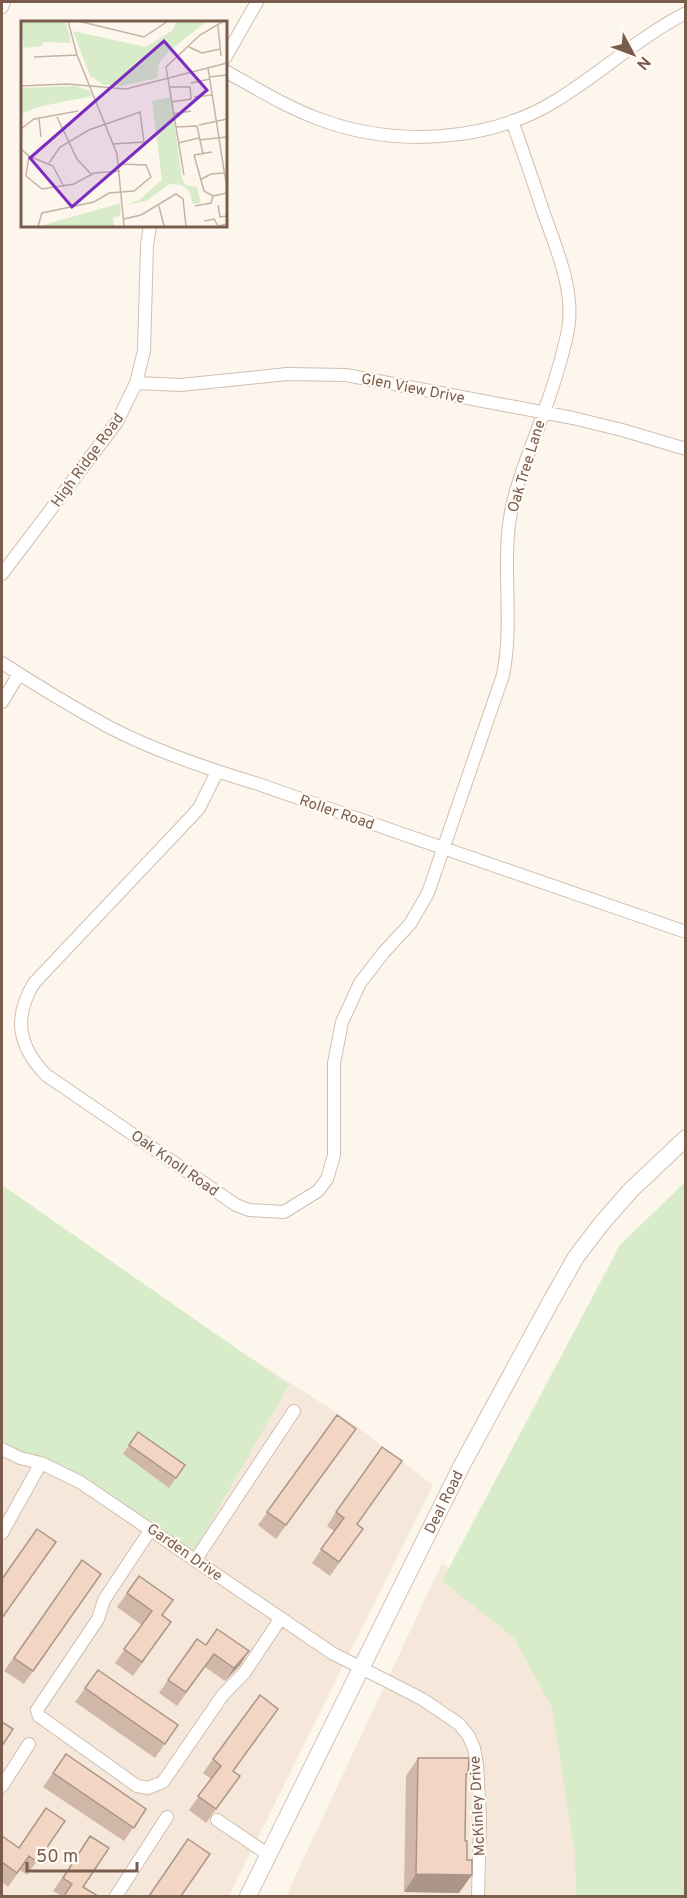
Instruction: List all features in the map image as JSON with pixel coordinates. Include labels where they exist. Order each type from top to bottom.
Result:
[{"type":"street","points":[[2,6],[4,2]]},
{"type":"street","points":[[226,55],[257,2]]},
{"type":"street","points":[[226,72],[304,113],[337,125],[362,132],[399,136],[440,136],[474,131],[512,121],[543,108],[563,97],[669,21],[686,13]]},
{"type":"street","name":"Oak Tree Lane","points":[[444,849],[503,675],[507,647],[510,515],[518,482],[560,361],[568,328],[567,294],[562,266],[512,121]]},
{"type":"street","name":"High Ridge Road","points":[[2,574],[117,422],[136,384],[144,351],[147,245],[150,226]]},
{"type":"street","name":"Glen View Drive","points":[[136,384],[181,385],[287,374],[346,375],[543,412],[622,430],[686,449]]},
{"type":"street","name":"Roller Road","points":[[2,663],[109,727],[161,750],[217,772],[255,783],[686,932]]},
{"type":"street","points":[[2,702],[18,674]]},
{"type":"street","name":"Oak Knoll Road","points":[[217,772],[199,808],[34,983],[24,998],[20,1031],[35,1063],[46,1075],[236,1205],[249,1210],[284,1212],[318,1191],[327,1179],[334,1155],[334,1063],[342,1022],[360,983],[420,909],[444,849]]},
{"type":"street","name":"Deal Road","points":[[248,1896],[462,1465],[576,1257],[631,1190],[686,1138]]},
{"type":"street","points":[[196,1559],[294,1412]]},
{"type":"street","name":"Garden Drive","points":[[2,1449],[20,1458],[41,1463],[80,1482],[332,1653],[361,1668]]},
{"type":"street","points":[[2,1533],[41,1463]]},
{"type":"street","points":[[151,1529],[104,1600],[98,1619],[36,1710],[39,1716],[137,1786],[148,1788],[163,1782],[222,1696],[245,1672],[281,1618]]},
{"type":"street","name":"McKinley Drive","points":[[361,1668],[422,1699],[459,1724],[468,1735],[474,1748],[477,1765],[480,1815],[478,1896]]},
{"type":"street","points":[[2,1786],[29,1744]]},
{"type":"street","points":[[116,1896],[167,1817]]},
{"type":"street","points":[[217,1820],[269,1854]]},
{"type":"shaded area","points":[[2,1198],[351,1422],[433,1485],[229,1896],[2,1896]]},
{"type":"shaded area","points":[[442,1563],[527,1624],[571,1702],[600,1896],[286,1896]]},
{"type":"green space","points":[[685,1182],[685,1896],[576,1896],[575,1854],[552,1708],[514,1638],[442,1581],[620,1245]]},
{"type":"green space","points":[[2,1185],[289,1385],[191,1556],[2,1446]]},
{"type":"building","points":[[337,1415],[356,1429],[286,1525],[267,1512]]},
{"type":"building","points":[[138,1432],[185,1465],[176,1478],[129,1445]]},
{"type":"building","points":[[382,1447],[402,1461],[357,1524],[363,1529],[339,1562],[321,1549],[344,1518],[336,1512]]},
{"type":"building","points":[[37,1529],[56,1542],[2,1618],[2,1579]]},
{"type":"building","points":[[82,1560],[101,1574],[33,1671],[14,1658]]},
{"type":"building","points":[[139,1576],[173,1600],[162,1615],[171,1622],[142,1662],[124,1649],[152,1611],[127,1593]]},
{"type":"building","points":[[217,1629],[249,1651],[234,1668],[214,1654],[186,1692],[168,1680],[197,1639],[206,1645]]},
{"type":"building","points":[[98,1670],[178,1725],[165,1744],[85,1688]]},
{"type":"building","points":[[260,1695],[278,1709],[233,1771],[240,1776],[216,1809],[198,1796],[221,1766],[213,1759]]},
{"type":"building","points":[[2,1722],[13,1729],[2,1746]]},
{"type":"building","points":[[66,1754],[146,1809],[134,1828],[53,1773]]},
{"type":"building","points":[[418,1758],[469,1758],[468,1774],[466,1774],[465,1841],[467,1841],[467,1860],[472,1860],[472,1875],[416,1874]]},
{"type":"building","points":[[46,1808],[65,1821],[37,1862],[29,1856],[17,1873],[2,1862],[2,1836],[19,1848]]},
{"type":"building","points":[[90,1836],[109,1848],[83,1887],[98,1896],[64,1896],[72,1884],[63,1878]]},
{"type":"building","points":[[188,1839],[210,1854],[181,1896],[149,1896]]}]
